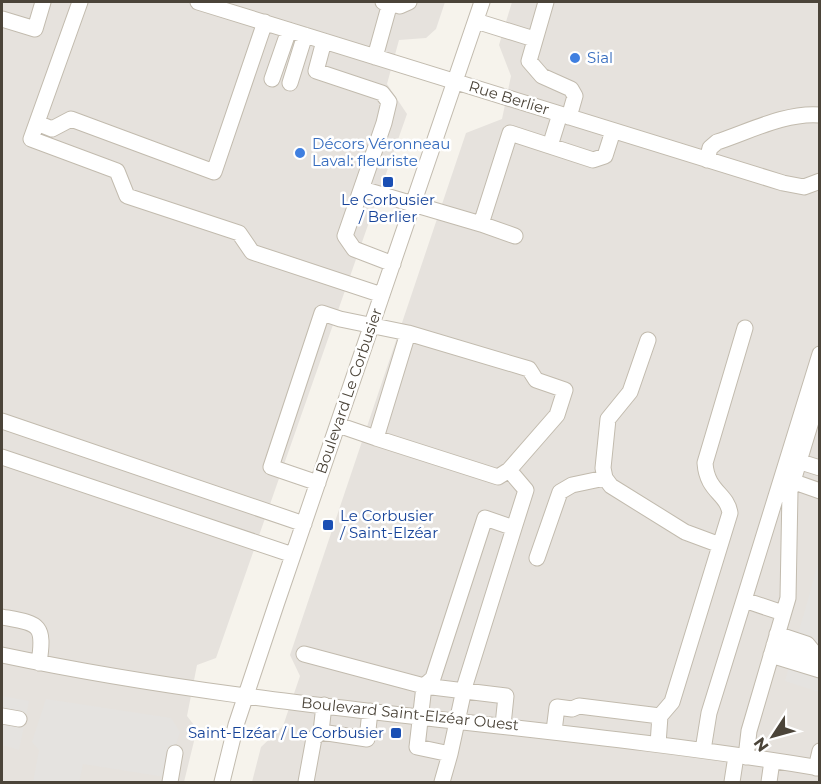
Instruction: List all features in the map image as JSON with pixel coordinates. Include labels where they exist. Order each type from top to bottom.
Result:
[{"type":"street","points":[[2,19],[35,29],[43,2]]},
{"type":"street","points":[[80,2],[31,139],[117,171],[127,196],[239,233],[252,252],[382,296]]},
{"type":"street","name":"Rue Berlier","points":[[198,2],[229,6],[285,29],[796,187],[819,183]]},
{"type":"street","points":[[375,57],[387,2],[400,6],[409,2]]},
{"type":"street","name":"Boulevard Le Corbusier","points":[[222,783],[246,696],[482,2]]},
{"type":"street","points":[[546,2],[529,61],[533,68],[550,81],[569,87],[574,93],[550,146]]},
{"type":"street","points":[[476,21],[534,39]]},
{"type":"street","points":[[36,123],[51,129],[71,119],[214,172],[265,22]]},
{"type":"street","points":[[269,78],[285,29]]},
{"type":"street","points":[[290,83],[305,35]]},
{"type":"street","points":[[324,41],[316,71],[382,93],[389,102],[384,123],[345,236],[354,249],[393,264]]},
{"type":"street","points":[[707,160],[710,148],[717,142],[802,114],[819,115]]},
{"type":"street","points":[[481,224],[510,134],[592,160],[605,156],[613,131]]},
{"type":"street","points":[[362,189],[515,236]]},
{"type":"street","points":[[318,483],[271,467],[322,313],[340,320],[372,324],[408,333],[529,369],[536,380],[565,390],[557,415],[509,470],[498,477],[338,424]]},
{"type":"street","points":[[658,744],[660,716],[672,702],[730,510],[708,481],[706,457],[745,328]]},
{"type":"street","points":[[376,438],[408,333]]},
{"type":"street","points":[[648,340],[630,392],[608,418],[603,468],[605,478],[611,486],[685,532],[720,545]]},
{"type":"street","points":[[732,783],[790,589],[790,470],[819,354]]},
{"type":"street","points":[[703,750],[708,718],[744,600],[819,392]]},
{"type":"street","points":[[2,421],[304,524]]},
{"type":"street","points":[[2,457],[293,555]]},
{"type":"street","points":[[790,470],[819,468]]},
{"type":"street","points":[[442,783],[459,721],[464,691],[526,490],[509,470]]},
{"type":"street","points":[[790,470],[819,480]]},
{"type":"street","points":[[790,470],[819,491]]},
{"type":"street","points":[[537,558],[560,492],[572,485],[605,478]]},
{"type":"street","points":[[450,754],[417,747],[424,686],[433,678],[485,518],[514,528]]},
{"type":"street","points":[[744,600],[783,613]]},
{"type":"street","points":[[2,617],[29,622],[38,627],[42,637],[39,663]]},
{"type":"street","points":[[774,644],[807,644],[819,660]]},
{"type":"street","points":[[774,644],[806,655],[819,665]]},
{"type":"street","points":[[774,644],[819,670]]},
{"type":"street","points":[[304,654],[424,686],[506,696],[503,725]]},
{"type":"street","name":"Boulevard Saint-Elzéar Ouest","points":[[2,655],[246,696],[658,744],[818,768]]},
{"type":"street","points":[[306,783],[314,738],[321,732],[324,705]]},
{"type":"street","points":[[554,731],[557,707],[572,709],[579,706],[660,716]]},
{"type":"street","points":[[321,732],[367,739],[370,711]]},
{"type":"street","points":[[2,716],[19,719]]},
{"type":"street","points":[[818,768],[819,751]]},
{"type":"street","points":[[170,783],[175,753]]},
{"type":"street","points":[[769,783],[772,761]]},
{"type":"shaded area","points":[[2,2],[445,2],[436,29],[426,38],[399,40],[387,84],[407,114],[216,658],[197,665],[187,716],[197,729],[184,782],[2,782]]},
{"type":"shaded area","points":[[512,2],[819,2],[819,782],[252,782],[261,747],[283,726],[300,676],[290,655],[466,133],[502,119],[511,76],[499,45]]},
{"type":"shaded area","points":[[819,560],[819,692],[785,681]]},
{"type":"shaded area","points":[[2,696],[29,701],[19,750],[2,745]]},
{"type":"shaded area","points":[[46,699],[171,718],[180,732],[165,777],[83,764],[79,782],[33,782],[39,750],[32,742]]},
{"type":"place","name":"Sial","points":[[575,58]]},
{"type":"place","name":"Décors Véronneau Laval: fleuriste","points":[[300,153]]},
{"type":"place","name":"Le Corbusier / Berlier","points":[[388,182]]},
{"type":"place","name":"Le Corbusier / Saint-Elzéar","points":[[328,525]]},
{"type":"place","name":"Saint-Elzéar / Le Corbusier","points":[[396,733]]}]
